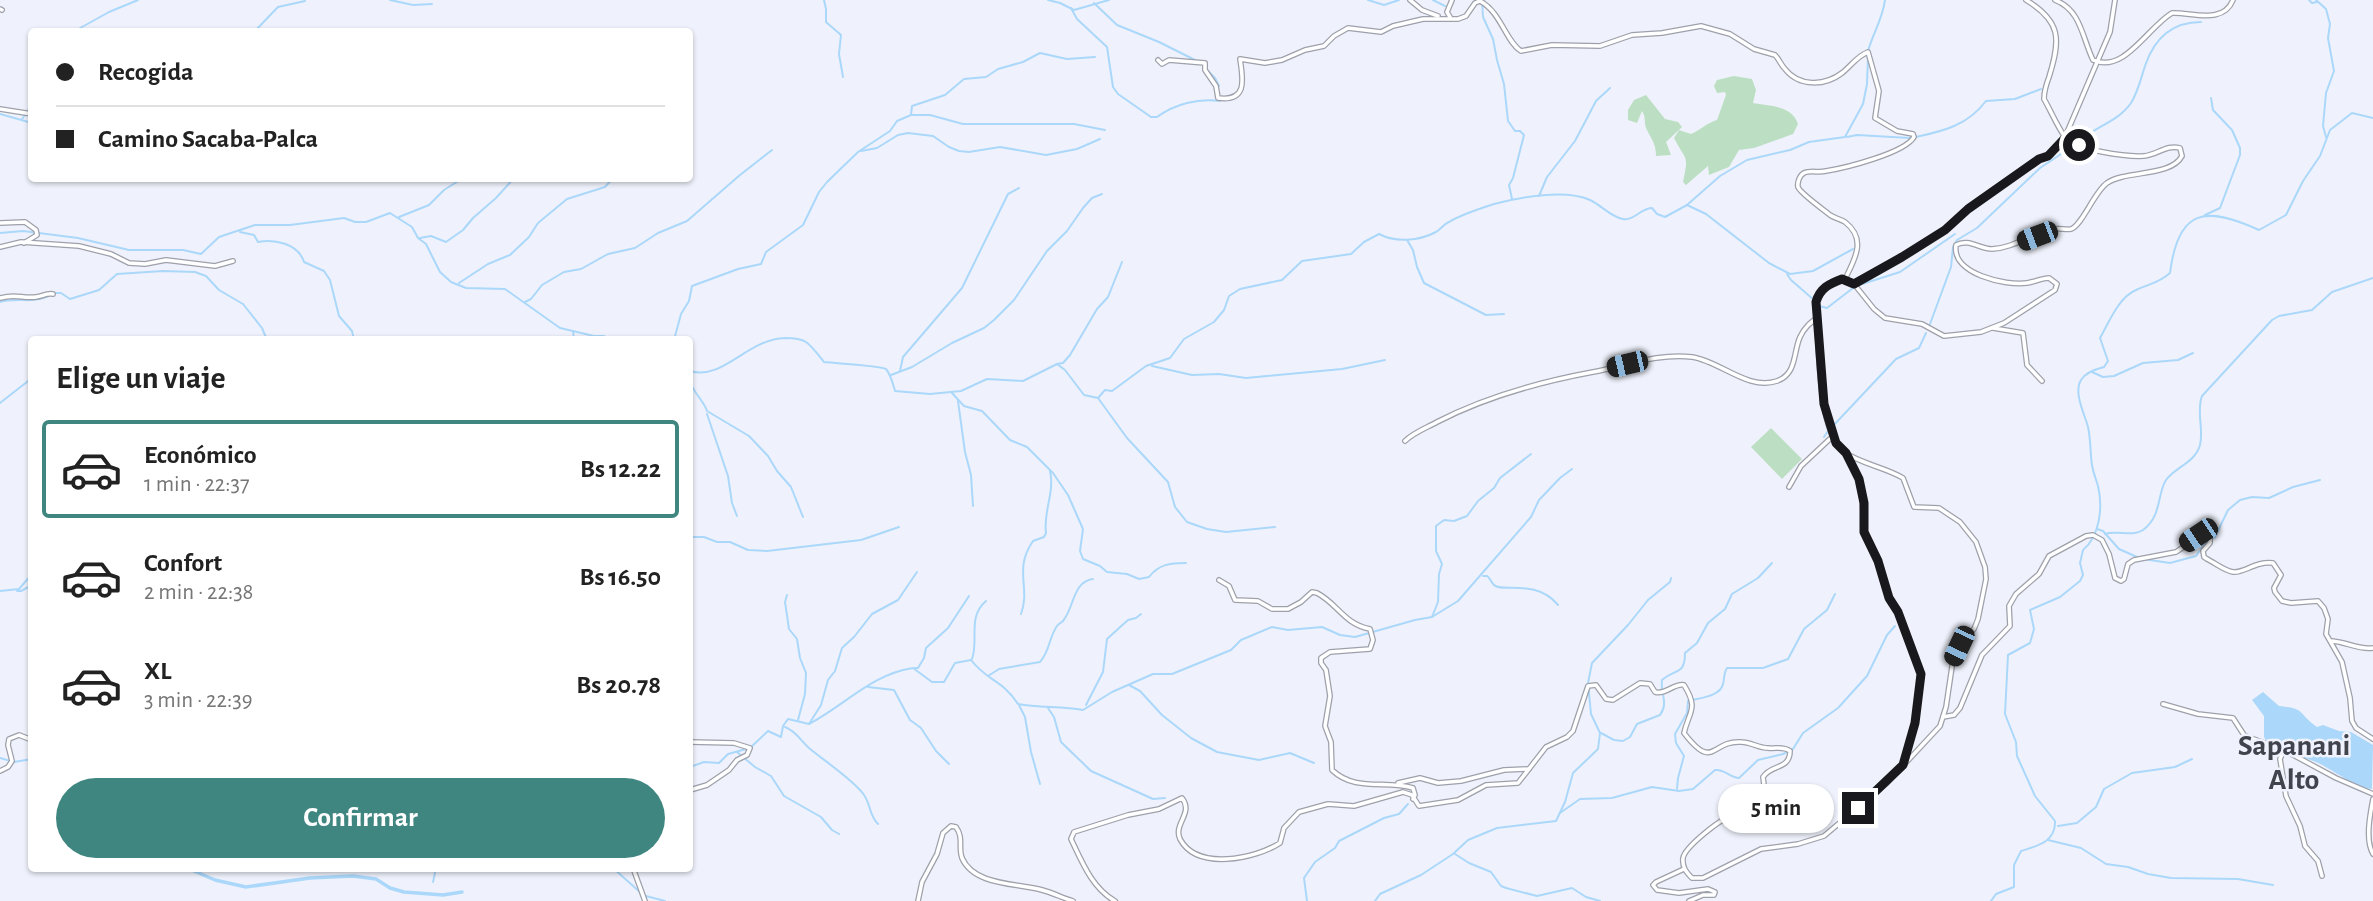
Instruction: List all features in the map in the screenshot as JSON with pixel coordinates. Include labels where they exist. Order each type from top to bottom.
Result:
[{"type":"street","points":[[1410,0],[1416,7],[1440,17]]},
{"type":"street","points":[[1450,17],[1447,12],[1452,0]]},
{"type":"street","points":[[1845,279],[1854,284],[1885,318],[1922,324],[1944,337],[1991,328],[2028,309],[2054,290],[2057,284],[2049,278],[2026,283],[1978,275],[1965,267],[1957,257],[1956,245],[1966,242],[1983,248],[1997,248],[2053,229],[2075,228],[2106,183],[2123,176],[2168,167],[2180,161],[2180,148],[2176,147],[2152,154],[2129,155],[2081,146],[2065,138],[2044,99],[2045,86],[2055,54],[2056,31],[2051,18],[2026,0]]},
{"type":"street","points":[[2055,0],[2074,13],[2096,62]]},
{"type":"street","points":[[1854,284],[1945,230],[1968,209],[2039,159],[2048,156],[2065,138],[2110,32],[2115,0]]},
{"type":"street","points":[[2096,62],[2118,62],[2152,28],[2172,13],[2207,17],[2231,5],[2233,0]]},
{"type":"street","points":[[1158,60],[1162,64],[1169,60],[1205,63],[1205,70],[1216,86],[1218,97],[1232,97],[1242,89],[1240,59],[1258,62],[1282,60],[1305,50],[1324,46],[1334,36],[1348,29],[1381,32],[1393,26],[1440,17],[1454,19],[1466,16],[1475,3],[1482,1],[1503,24],[1514,46],[1526,51],[1552,45],[1600,46],[1632,35],[1700,26],[1730,34],[1754,49],[1775,55],[1787,72],[1802,81],[1814,83],[1836,77],[1868,52],[1878,91],[1875,118],[1898,131],[1913,134],[1914,138],[1906,146],[1880,157],[1826,171],[1806,172],[1802,174],[1798,187],[1830,215],[1844,221],[1858,239],[1857,258],[1845,279],[1822,288],[1816,302],[1821,392],[1836,443],[1855,468],[1862,490],[1864,532],[1878,561],[1889,598],[1898,612],[1921,674],[1915,723],[1903,765]]},
{"type":"street","points":[[0,109],[28,113]]},
{"type":"street","points":[[0,223],[25,222],[36,230],[37,235],[24,243]]},
{"type":"street","points":[[0,247],[13,243],[79,246],[111,254],[129,263],[145,264],[166,260],[215,266],[233,261]]},
{"type":"street","points":[[0,298],[13,294],[35,297],[46,293],[53,294]]},
{"type":"street","points":[[1405,441],[1452,414],[1525,387],[1662,356],[1706,360],[1756,382],[1770,383],[1780,380],[1790,372],[1805,328],[1818,317]]},
{"type":"street","points":[[1991,328],[2023,333],[2027,365],[2042,381]]},
{"type":"street","points":[[1789,487],[1801,466],[1833,436]]},
{"type":"street","points":[[1115,901],[1104,894],[1091,879],[1071,839],[1074,832],[1128,814],[1159,809],[1182,798],[1187,811],[1178,829],[1179,838],[1192,852],[1201,858],[1210,859],[1242,857],[1260,854],[1280,843],[1284,828],[1299,812],[1328,804],[1354,806],[1408,792],[1419,806],[1458,800],[1486,785],[1518,783],[1546,747],[1567,737],[1573,731],[1582,700],[1588,687],[1592,685],[1596,685],[1606,699],[1613,700],[1640,683],[1650,684],[1655,692],[1660,693],[1680,684],[1684,685],[1691,700],[1692,713],[1684,733],[1705,753],[1710,754],[1738,741],[1759,748],[1787,748],[1790,751],[1787,762],[1782,767],[1770,770],[1763,777],[1768,817],[1766,821],[1732,816],[1722,820],[1686,851],[1684,869],[1692,877],[1697,879],[1761,849],[1814,840],[1843,821],[1933,736],[1943,717],[1953,660],[1978,619],[1986,579],[1985,567],[1976,542],[1960,522],[1946,511],[1931,507],[1914,507],[1903,478],[1846,453]]},
{"type":"street","points":[[1943,717],[1957,713],[1982,655],[2010,626],[2009,606],[2016,594],[2039,574],[2049,556],[2086,536],[2093,535],[2102,540],[2115,578],[2121,581],[2128,564],[2134,560],[2176,552],[2198,535],[2206,534],[2210,542],[2203,551],[2204,557],[2232,572],[2260,562],[2276,565],[2281,575],[2274,588],[2277,597],[2291,603],[2318,601],[2322,604],[2328,615],[2326,634],[2342,662],[2353,725],[2373,739]]},
{"type":"street","points":[[1219,580],[1229,586],[1235,600],[1258,601],[1272,608],[1287,609],[1312,592],[1317,593],[1352,624],[1372,631],[1373,645],[1370,649],[1330,652],[1321,657],[1330,696],[1325,726],[1331,742],[1331,763],[1334,773],[1358,784],[1394,784],[1413,788],[1413,799]]},
{"type":"street","points":[[2332,641],[2344,642],[2361,649],[2373,648]]},
{"type":"street","points":[[2163,704],[2198,714],[2233,718],[2244,735],[2284,750],[2373,797],[2370,818],[2370,850],[2373,854]]},
{"type":"street","points":[[0,771],[11,762],[9,738],[19,734],[28,738]]},
{"type":"street","points":[[693,743],[734,743],[750,748],[729,771],[707,785],[693,789]]},
{"type":"street","points":[[2284,750],[2280,759],[2286,796],[2305,846],[2318,862],[2322,876]]},
{"type":"street","points":[[1394,784],[1420,778],[1437,783],[1461,781],[1504,770],[1529,769]]},
{"type":"street","points":[[918,901],[922,882],[937,854],[943,833],[951,826],[961,833],[962,857],[972,870],[996,881],[1043,890],[1073,901]]},
{"type":"street","points":[[1684,869],[1653,885],[1657,890],[1668,892],[1708,889],[1715,892],[1714,895],[1703,895],[1689,901]]},
{"type":"street","points":[[634,872],[645,901]]},
{"type":"green space","points":[[1734,76],[1752,79],[1756,90],[1753,103],[1785,110],[1791,113],[1798,124],[1793,134],[1754,148],[1739,150],[1729,167],[1709,175],[1708,166],[1686,185],[1683,182],[1685,158],[1674,138],[1679,130],[1691,134],[1717,120],[1726,95],[1725,92],[1717,93],[1714,86],[1717,80]]},
{"type":"green space","points":[[1646,95],[1665,119],[1678,122],[1682,127],[1666,142],[1671,155],[1656,156],[1642,111],[1637,123],[1628,120],[1628,110],[1634,100]]},
{"type":"green space","points":[[1771,428],[1802,459],[1782,479],[1751,447]]},
{"type":"water","points":[[2263,692],[2279,706],[2298,710],[2317,727],[2323,725],[2351,732],[2373,745],[2372,789],[2355,784],[2318,763],[2303,759],[2293,745],[2280,746],[2267,742],[2264,737],[2264,716],[2252,700]]},
{"type":"waterway","points":[[80,28],[138,0]]},
{"type":"waterway","points":[[390,0],[413,5],[432,4]]},
{"type":"waterway","points":[[824,0],[826,22],[841,35],[839,54],[843,77]]},
{"type":"waterway","points":[[1048,0],[1074,10],[1109,0]]},
{"type":"waterway","points":[[1368,0],[1384,5],[1399,0]]},
{"type":"waterway","points":[[1433,0],[1445,6]]},
{"type":"waterway","points":[[1482,0],[1483,17],[1493,39],[1504,84],[1508,121],[1515,131],[1524,135],[1509,185],[1512,199]]},
{"type":"waterway","points":[[1868,51],[1885,0]]},
{"type":"waterway","points":[[2309,0],[2312,3],[2317,2]]},
{"type":"waterway","points":[[2316,0],[2326,9],[2330,24],[2328,38],[2334,71],[2326,93],[2323,126],[2326,137]]},
{"type":"waterway","points":[[258,28],[278,7],[305,1]]},
{"type":"waterway","points":[[1094,3],[1117,25],[1195,60]]},
{"type":"waterway","points":[[1071,8],[1077,19],[1107,47],[1113,87],[1118,94],[1151,117],[1157,117],[1187,103],[1220,101]]},
{"type":"waterway","points":[[2078,142],[2126,110],[2137,90],[2149,56],[2159,40],[2181,25],[2201,22]]},
{"type":"waterway","points":[[675,336],[692,286],[738,269],[761,264],[766,252],[803,225],[819,192],[827,182],[858,152],[890,131],[897,121],[911,115],[912,106],[945,95],[964,79],[986,77],[998,69],[1023,62],[1040,53],[1067,59],[1095,57]]},
{"type":"waterway","points":[[693,371],[713,370],[771,340],[793,338],[806,342],[824,362],[886,369],[895,391],[930,394],[961,391],[987,379],[1023,381],[1057,364],[1084,395],[1098,398],[1105,390],[1112,391],[1146,366],[1170,358],[1184,339],[1214,322],[1224,310],[1229,296],[1240,289],[1282,280],[1302,261],[1351,254],[1364,242],[1379,234],[1400,240],[1422,237],[1436,232],[1454,219],[1494,204],[1543,195],[1580,197],[1623,219],[1652,208],[1665,217],[1687,205],[1720,176],[1747,160],[1790,150],[1809,142],[1845,137],[1863,104],[1868,57]]},
{"type":"waterway","points":[[1207,70],[1219,86]]},
{"type":"waterway","points":[[1539,196],[1547,177],[1575,141],[1596,101],[1610,88]]},
{"type":"waterway","points":[[1916,137],[1963,121],[1986,101],[2015,99],[2041,89]]},
{"type":"waterway","points":[[2205,215],[2220,208],[2240,155],[2240,148],[2232,130],[2213,110],[2211,98]]},
{"type":"waterway","points":[[22,119],[28,111]]},
{"type":"waterway","points":[[1991,901],[1996,894],[2014,887],[2014,865],[2021,851],[2044,842],[2054,828],[2055,821],[2035,796],[2017,756],[2016,742],[2005,714],[2008,655],[2030,643],[2034,629],[2030,610],[2060,597],[2080,581],[2083,575],[2080,563],[2083,550],[2097,529],[2100,512],[2098,486],[2092,465],[2088,427],[2078,391],[2083,378],[2104,367],[2108,361],[2100,338],[2124,298],[2170,273],[2174,252],[2187,225],[2197,218],[2209,216],[2223,217],[2259,230],[2286,215],[2303,181],[2320,156],[2330,130],[2352,113],[2373,118]]},
{"type":"waterway","points":[[0,114],[28,122]]},
{"type":"waterway","points":[[912,115],[930,115],[963,124],[1074,124],[1105,130]]},
{"type":"waterway","points":[[861,151],[877,148],[898,135],[908,133],[933,136],[959,151],[1000,147],[1046,155],[1077,149],[1100,139]]},
{"type":"waterway","points":[[1847,137],[1857,135],[1910,138]]},
{"type":"waterway","points":[[1930,324],[1951,267],[1953,247],[1957,240],[1977,228],[2040,168],[2073,146]]},
{"type":"waterway","points":[[525,302],[531,299],[542,285],[564,272],[581,269],[608,254],[635,248],[658,233],[687,221],[772,150]]},
{"type":"waterway","points":[[399,217],[429,205],[457,182]]},
{"type":"waterway","points":[[420,238],[431,236],[446,242],[463,230],[510,182]]},
{"type":"waterway","points":[[459,283],[488,264],[510,255],[529,237],[538,223],[567,199],[605,187],[609,182]]},
{"type":"waterway","points":[[900,371],[903,357],[962,288],[1008,194],[1019,188]]},
{"type":"waterway","points":[[891,375],[912,367],[994,320],[1014,300],[1047,251],[1067,231],[1083,208],[1092,198],[1102,194]]},
{"type":"waterway","points":[[1687,205],[1706,214],[1769,263],[1790,274],[1813,271],[1853,249]]},
{"type":"waterway","points":[[0,233],[23,231],[78,238],[129,250],[183,250],[201,254],[219,237],[255,225],[290,225],[344,218],[366,222],[390,213],[412,227],[418,238],[426,244],[440,272],[451,282],[466,288],[505,289],[560,328],[594,336]]},
{"type":"waterway","points":[[240,232],[254,235],[258,242],[285,244],[297,250],[304,262],[324,271],[330,280],[339,316],[353,336]]},
{"type":"waterway","points":[[1859,285],[1900,272],[1955,234]]},
{"type":"waterway","points":[[1407,240],[1424,283],[1486,315],[1504,314]]},
{"type":"waterway","points":[[1057,364],[1063,363],[1070,355],[1097,309],[1108,297],[1122,262]]},
{"type":"waterway","points":[[54,293],[61,293],[70,299],[99,290],[117,274],[195,272],[206,276],[219,290],[243,304],[265,336]]},
{"type":"waterway","points":[[1787,274],[1814,300]]},
{"type":"waterway","points":[[2105,534],[2135,533],[2149,524],[2156,512],[2166,480],[2194,456],[2200,445],[2202,396],[2272,320],[2279,316],[2312,310],[2332,292],[2373,278]]},
{"type":"waterway","points":[[1819,306],[1827,308],[1853,288]]},
{"type":"waterway","points":[[0,302],[37,300],[49,296]]},
{"type":"waterway","points":[[573,331],[574,336]]},
{"type":"waterway","points":[[1832,427],[1896,359],[1919,348],[1926,333]]},
{"type":"waterway","points":[[594,336],[604,336]]},
{"type":"waterway","points":[[2092,372],[2103,377],[2114,376],[2143,363],[2178,360],[2193,353]]},
{"type":"waterway","points":[[1152,366],[1192,375],[1219,374],[1246,378],[1342,369],[1385,360]]},
{"type":"waterway","points":[[0,403],[28,381]]},
{"type":"waterway","points":[[693,388],[707,411],[749,436],[768,456],[791,487],[803,517]]},
{"type":"waterway","points":[[952,393],[964,406],[982,411],[1010,440],[1027,447],[1053,473],[1068,495],[1083,529],[1080,551],[1083,559],[1107,572],[1127,574],[1139,579],[1149,577],[1165,565],[1186,563]]},
{"type":"waterway","points":[[1098,398],[1127,438],[1168,482],[1175,507],[1187,522],[1226,532],[1275,527]]},
{"type":"waterway","points":[[958,401],[971,475],[973,506]]},
{"type":"waterway","points":[[707,414],[728,476],[737,516]]},
{"type":"waterway","points":[[1824,437],[1828,431]]},
{"type":"waterway","points":[[1432,617],[1438,602],[1442,564],[1436,551],[1436,526],[1444,520],[1454,521],[1467,516],[1500,478],[1531,454]]},
{"type":"waterway","points":[[751,747],[768,731],[781,737],[783,726],[788,719],[809,724],[872,683],[898,671],[913,668],[932,682],[944,682],[955,663],[971,660],[1007,690],[1018,704],[1083,710],[1112,692],[1153,674],[1172,674],[1231,650],[1241,640],[1272,627],[1288,630],[1322,627],[1340,635],[1355,637],[1432,617],[1458,601],[1531,517],[1539,500],[1572,469]]},
{"type":"waterway","points":[[1021,614],[1024,604],[1023,570],[1027,551],[1033,541],[1044,537],[1046,533],[1050,471]]},
{"type":"waterway","points":[[2143,559],[2170,563],[2196,556],[2206,542],[2215,537],[2228,510],[2240,500],[2252,497],[2269,498],[2293,487],[2320,480]]},
{"type":"waterway","points":[[693,537],[730,542],[748,550],[767,551],[861,540],[899,527]]},
{"type":"waterway","points":[[2097,529],[2103,531],[2119,549],[2137,557]]},
{"type":"waterway","points":[[1601,733],[1614,740],[1623,741],[1630,737],[1637,724],[1660,715],[1664,706],[1662,680],[1681,668],[1685,653],[1697,643],[1708,623],[1725,609],[1732,594],[1758,578],[1772,563]]},
{"type":"waterway","points":[[809,724],[821,705],[842,648],[872,614],[898,600],[917,572]]},
{"type":"waterway","points":[[1483,576],[1487,576],[1498,587],[1540,592],[1558,605]]},
{"type":"waterway","points":[[1375,901],[1380,894],[1421,875],[1453,854],[1468,840],[1497,828],[1556,821],[1565,802],[1573,773],[1598,749],[1600,733],[1591,714],[1588,683],[1592,663],[1671,578]]},
{"type":"waterway","points":[[0,591],[19,589],[28,579]]},
{"type":"waterway","points":[[988,676],[999,669],[1040,662],[1054,630],[1068,613],[1078,589],[1093,579]]},
{"type":"waterway","points":[[17,591],[28,587]]},
{"type":"waterway","points":[[1677,789],[1684,756],[1676,743],[1675,734],[1687,713],[1688,701],[1718,692],[1727,668],[1763,668],[1788,659],[1804,629],[1827,610],[1835,594]]},
{"type":"waterway","points":[[787,595],[785,602],[789,629],[797,639],[806,673],[805,694],[798,720]]},
{"type":"waterway","points":[[915,668],[918,668],[924,658],[926,648],[948,628],[969,596]]},
{"type":"waterway","points":[[972,659],[975,621],[980,607],[986,601]]},
{"type":"waterway","points":[[1086,705],[1103,672],[1107,639],[1128,620],[1141,614]]},
{"type":"waterway","points":[[1560,813],[1580,799],[1612,798],[1652,787],[1679,791],[1693,789],[1715,770],[1739,778],[1758,760],[1793,749],[1803,733],[1838,708],[1867,676],[1887,635],[1895,626]]},
{"type":"waterway","points":[[1129,685],[1140,691],[1162,715],[1191,738],[1217,752],[1259,760],[1290,753],[1314,763]]},
{"type":"waterway","points":[[868,687],[894,690],[910,720],[921,728],[936,751],[949,764]]},
{"type":"waterway","points":[[1019,705],[1025,717],[1040,784]]},
{"type":"waterway","points":[[1048,708],[1054,717],[1061,742],[1091,771],[1153,799],[1165,798]]},
{"type":"waterway","points":[[785,727],[860,789],[878,824]]},
{"type":"waterway","points":[[693,766],[704,762],[719,763],[728,754],[746,749]]},
{"type":"waterway","points":[[737,752],[771,776],[784,796],[821,817],[839,834]]},
{"type":"waterway","points":[[0,758],[14,762],[28,760]]},
{"type":"waterway","points":[[2058,826],[2077,823],[2096,807],[2104,789],[2132,773],[2175,767],[2192,759]]},
{"type":"waterway","points":[[1307,901],[1304,878],[1315,862],[1335,848],[1339,841],[1384,818],[1399,814],[1408,804]]},
{"type":"waterway","points":[[2048,840],[2081,848],[2106,864],[2128,867],[2148,874],[2171,878],[2238,879],[2273,885]]},
{"type":"waterway","points":[[1455,854],[1491,872],[1501,886],[1506,888],[1537,896],[1572,888],[1586,897],[1600,901]]},
{"type":"waterway","points":[[196,872],[215,880],[246,887],[310,878],[353,876],[376,879],[390,888],[404,892],[443,895],[462,892]]},
{"type":"waterway","points":[[433,882],[435,872]]},
{"type":"waterway","points":[[617,872],[641,893]]},
{"type":"waterway","points":[[646,896],[665,901]]},
{"type":"district","name":"Sapanani Alto","points":[[2294,763]]},
{"type":"route","points":[[1858,808],[1903,765],[1915,723],[1921,674],[1898,612],[1889,598],[1878,561],[1864,532],[1864,503],[1859,479],[1846,453],[1836,443],[1824,404],[1816,302],[1818,294],[1822,288],[1842,279],[1854,284],[1945,230],[1968,209],[2039,159],[2048,156],[2065,138],[2079,145]]}]
